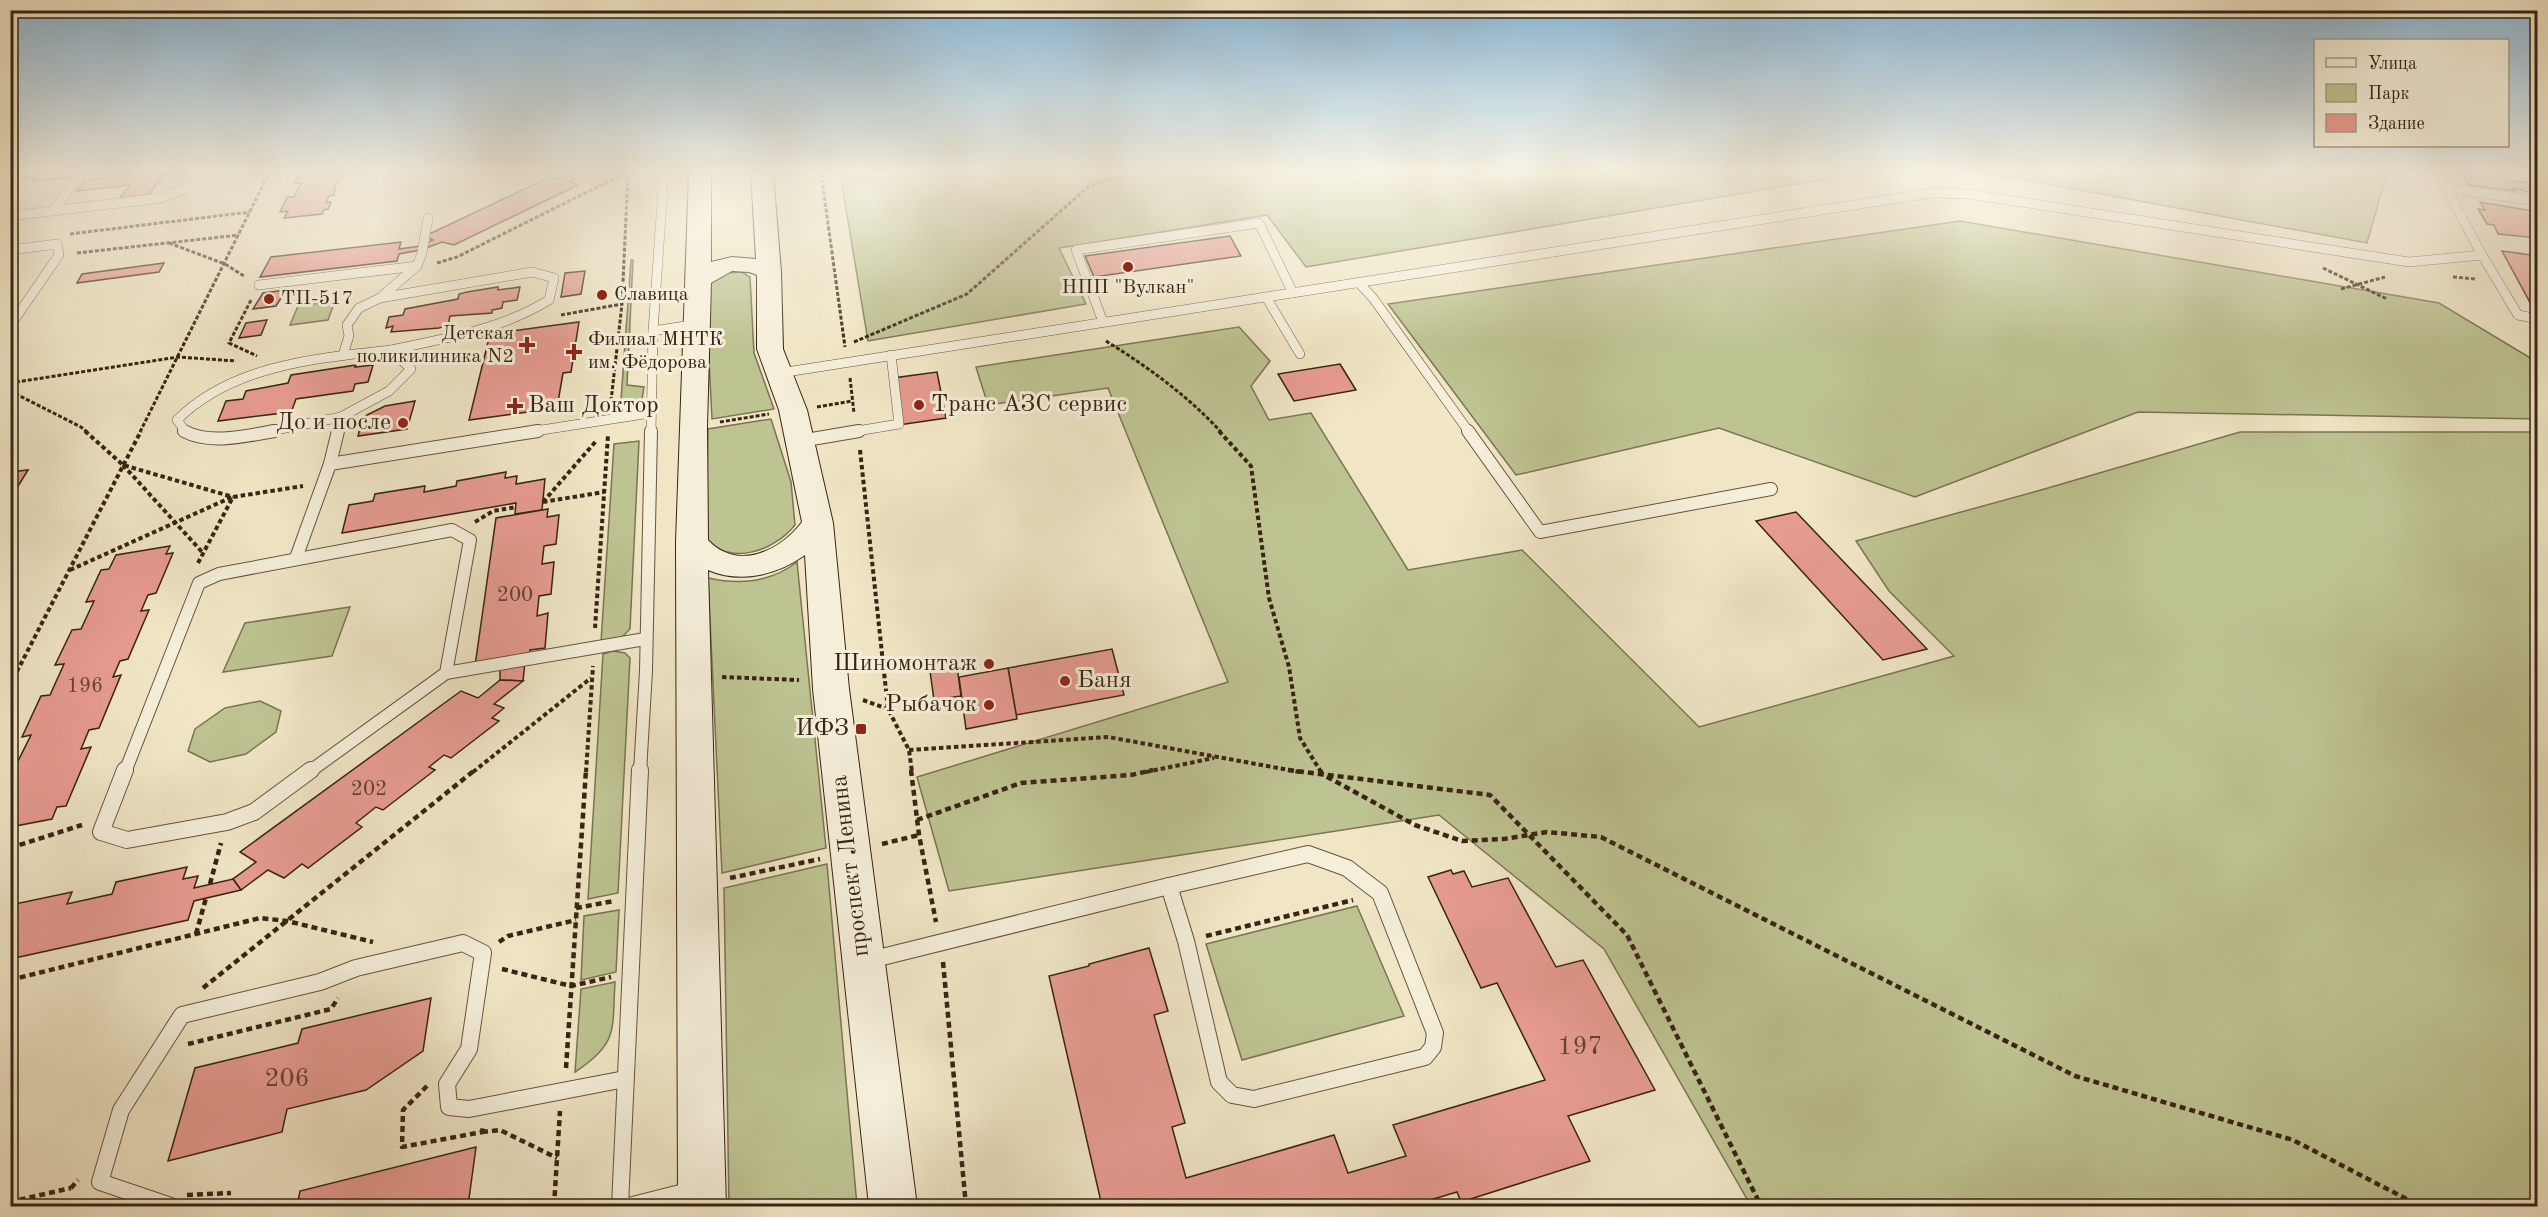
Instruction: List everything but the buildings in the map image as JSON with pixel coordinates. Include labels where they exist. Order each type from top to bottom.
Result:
[{"type":"main road","points":[[699,230],[692,542],[702,1197]]},
{"type":"main road","name":"проспект Ленина","points":[[766,230],[770,350],[793,410],[818,524],[831,689],[893,1206]]},
{"type":"main road","points":[[699,281],[712,270],[731,265],[752,264],[769,272]]},
{"type":"main road","points":[[692,542],[707,557],[718,563],[743,567],[785,556],[810,537],[818,524]]},
{"type":"lane","points":[[380,298],[413,269],[422,253],[426,230]]},
{"type":"lane","points":[[620,1206],[629,973],[646,671],[650,413],[660,230]]},
{"type":"lane","points":[[1103,322],[1077,250],[1213,230]]},
{"type":"lane","points":[[1262,230],[1293,293]]},
{"type":"lane","points":[[780,373],[1694,230]]},
{"type":"lane","points":[[2201,230],[2409,262],[2482,255]]},
{"type":"lane","points":[[2468,230],[2518,315],[2538,319]]},
{"type":"lane","points":[[10,250],[57,244],[59,255],[10,326]]},
{"type":"lane","points":[[259,285],[413,269]]},
{"type":"lane","points":[[343,355],[349,336],[347,325],[359,308],[380,298],[532,272],[554,278],[549,300],[523,316],[504,324],[391,350],[276,365],[234,380],[189,406],[177,420],[185,431],[203,437],[219,437],[341,417],[367,405],[406,377],[411,369],[391,350]]},
{"type":"lane","points":[[1358,282],[1373,298],[1540,532],[1770,489]]},
{"type":"lane","points":[[1266,297],[1300,354]]},
{"type":"lane","points":[[653,331],[698,324]]},
{"type":"lane","points":[[798,441],[899,424],[891,355]]},
{"type":"lane","points":[[330,464],[650,413]]},
{"type":"lane","points":[[296,558],[324,483],[341,417]]},
{"type":"lane","points":[[446,673],[470,540],[452,530],[219,574],[199,583],[101,832],[127,840],[227,822],[254,812],[446,673],[645,639]]},
{"type":"lane","points":[[862,962],[1169,886],[1308,854],[1347,868],[1380,893],[1435,1033],[1433,1047],[1425,1057],[1254,1099],[1232,1095],[1219,1082],[1186,941],[1169,886]]},
{"type":"lane","points":[[176,1200],[100,1182],[120,1112],[139,1077],[161,1050],[182,1015],[320,982],[356,968],[463,943],[483,953],[469,1049],[447,1084],[449,1107],[469,1109],[625,1079]]},
{"type":"lane","points":[[629,1206],[702,1197]]},
{"type":"path","points":[[68,234],[103,230]]},
{"type":"path","points":[[10,685],[242,230]]},
{"type":"path","points":[[413,269],[457,257],[512,230]]},
{"type":"path","points":[[554,1206],[576,920],[609,420],[622,304],[625,230]]},
{"type":"path","points":[[829,230],[858,431],[888,709],[909,750],[919,835],[941,943],[966,1206]]},
{"type":"path","points":[[845,346],[967,294],[1040,230]]},
{"type":"path","points":[[59,255],[239,235]]},
{"type":"path","points":[[168,243],[225,264],[259,285],[229,343],[276,365]]},
{"type":"path","points":[[2318,266],[2387,299]]},
{"type":"path","points":[[2341,289],[2392,275]]},
{"type":"path","points":[[2443,276],[2497,281]]},
{"type":"path","points":[[1113,337],[1102,339],[1145,364],[1205,415],[1251,465],[1269,598],[1289,667],[1300,738],[1322,774],[1415,825],[1462,841],[1547,832],[1601,837],[2075,1076],[2293,1140],[2420,1206]]},
{"type":"path","points":[[10,383],[178,357],[276,365]]},
{"type":"path","points":[[10,391],[81,428],[123,465],[177,522],[203,554]]},
{"type":"path","points":[[693,427],[852,402]]},
{"type":"path","points":[[586,442],[650,433]]},
{"type":"path","points":[[597,440],[543,502],[604,492]]},
{"type":"path","points":[[123,465],[233,497]]},
{"type":"path","points":[[70,570],[233,497],[324,483]]},
{"type":"path","points":[[199,583],[188,585],[233,497]]},
{"type":"path","points":[[458,534],[493,511],[516,507]]},
{"type":"path","points":[[695,676],[797,680],[888,709]]},
{"type":"path","points":[[200,990],[592,677]]},
{"type":"path","points":[[909,750],[1108,737],[1276,769],[1490,795],[1627,935],[1761,1206]]},
{"type":"path","points":[[917,820],[1021,783],[1131,776],[1217,758]]},
{"type":"path","points":[[210,884],[227,822]]},
{"type":"path","points":[[696,885],[850,853],[919,835]]},
{"type":"path","points":[[1186,941],[1380,893]]},
{"type":"path","points":[[196,934],[206,898]]},
{"type":"path","points":[[10,981],[260,918],[287,921],[415,954]]},
{"type":"path","points":[[483,953],[508,936],[576,920]]},
{"type":"path","points":[[480,970],[496,968],[571,986],[629,973]]},
{"type":"path","points":[[179,1048],[331,1009],[341,993]]},
{"type":"path","points":[[432,1081],[403,1110],[402,1147],[500,1130],[557,1158]]},
{"type":"path","points":[[482,1132],[484,1122]]},
{"type":"path","points":[[71,1188],[82,1175]]},
{"type":"path","points":[[10,1202],[100,1182]]},
{"type":"path","points":[[176,1200],[231,1192]]},
{"type":"green space","points":[[849,230],[1174,230],[1059,248],[1086,304],[868,341]]},
{"type":"green space","points":[[1278,230],[1526,230],[1306,267]]},
{"type":"green space","points":[[1899,230],[2011,230],[2439,303],[2537,362],[2537,419],[2138,412],[1915,497],[1719,428],[1516,475],[1388,304]]},
{"type":"green space","points":[[2295,230],[2371,230],[2367,243]]},
{"type":"green space","points":[[631,260],[633,260],[627,385],[644,387],[641,406],[620,414]]},
{"type":"green space","points":[[742,272],[750,277],[754,353],[774,409],[712,419],[705,283],[726,273]]},
{"type":"green space","points":[[335,301],[328,320],[290,325],[298,306]]},
{"type":"green space","points":[[1239,327],[1270,361],[1251,386],[1269,420],[1311,413],[1408,570],[1522,550],[1699,727],[1954,656],[1889,591],[1856,541],[2240,432],[2537,432],[2537,1206],[1751,1206],[1604,949],[1439,815],[949,891],[917,777],[1228,682],[1108,388],[988,405],[976,367]]},
{"type":"green space","points":[[771,419],[791,482],[795,525],[776,542],[764,548],[752,552],[728,552],[716,547],[706,539],[708,429]]},
{"type":"green space","points":[[639,441],[630,629],[621,638],[601,642],[614,444]]},
{"type":"green space","points":[[797,562],[826,848],[722,873],[708,578],[743,581],[766,578]]},
{"type":"green space","points":[[350,607],[332,656],[223,672],[245,623]]},
{"type":"green space","points":[[613,651],[625,653],[630,658],[618,893],[588,899],[603,654]]},
{"type":"green space","points":[[260,701],[281,711],[276,732],[246,754],[210,762],[188,751],[195,729],[225,708]]},
{"type":"green space","points":[[827,864],[857,1206],[729,1206],[724,888]]},
{"type":"green space","points":[[1357,906],[1404,1016],[1242,1060],[1206,944]]},
{"type":"green space","points":[[619,910],[616,972],[581,980],[584,916]]},
{"type":"green space","points":[[615,982],[613,1024],[606,1043],[589,1062],[575,1072],[581,989]]},
{"type":"place","name":"НПП \"Вулкан\"","points":[[1128,267]]},
{"type":"place","name":"Славица","points":[[602,295]]},
{"type":"place","name":"ТП-517","points":[[269,299]]},
{"type":"place","name":"Детская поликилиника N2","points":[[527,345]]},
{"type":"place","name":"Филиал МНТК им. Фёдорова","points":[[574,352]]},
{"type":"place","name":"Транс АЗС сервис","points":[[919,405]]},
{"type":"place","name":"Ваш Доктор","points":[[515,406]]},
{"type":"place","name":"До и после","points":[[403,423]]},
{"type":"place","name":"Шиномонтаж","points":[[989,664]]},
{"type":"place","name":"Баня","points":[[1065,681]]},
{"type":"place","name":"Рыбачок","points":[[989,705]]},
{"type":"place","name":"ИФЗ","points":[[861,729]]}]
